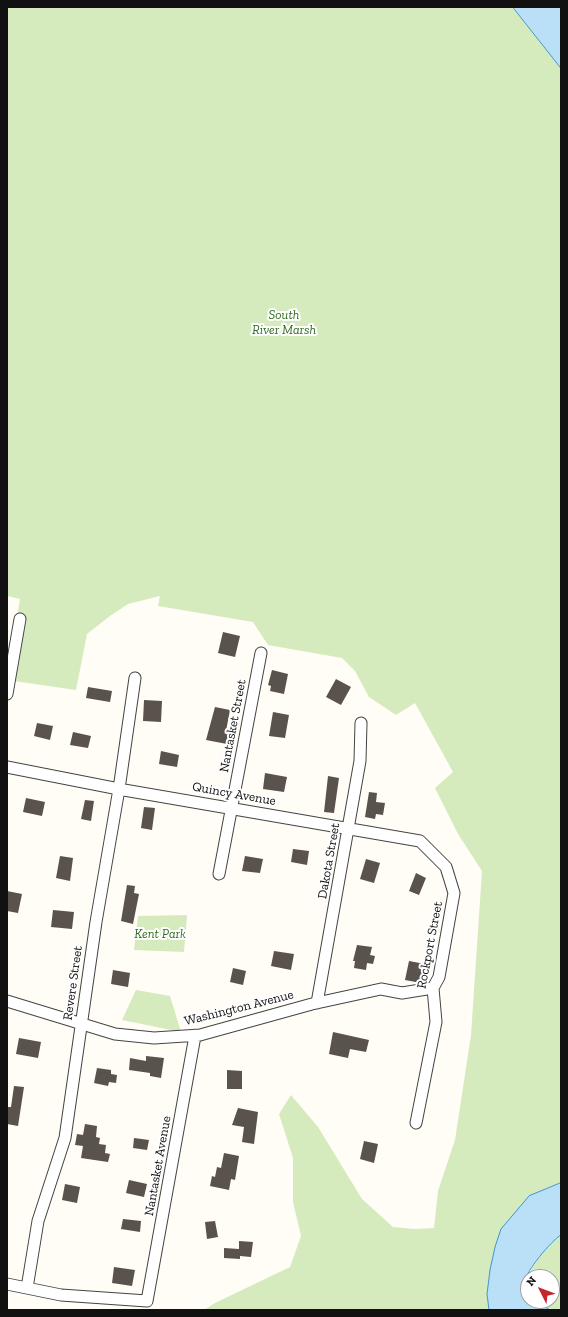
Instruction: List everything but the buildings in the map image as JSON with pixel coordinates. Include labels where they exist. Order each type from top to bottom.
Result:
[{"type":"street","points":[[7,694],[20,619]]},
{"type":"street","name":"Nantasket Street","points":[[218,874],[261,653]]},
{"type":"street","name":"Revere Street","points":[[27,1288],[38,1221],[65,1138],[96,922],[119,788],[135,678]]},
{"type":"street","name":"Dakota Street","points":[[317,1002],[360,761],[361,723]]},
{"type":"street","name":"Quincy Avenue","points":[[7,767],[420,841],[441,860],[446,868]]},
{"type":"street","name":"Rockport Street","points":[[416,1123],[436,1022],[433,988],[440,977],[447,929],[453,904],[452,884],[446,868]]},
{"type":"street","name":"Washington Avenue","points":[[7,1001],[115,1034],[132,1037],[154,1038],[195,1036],[317,1002],[381,989],[402,993],[433,988]]},
{"type":"street","name":"Nantasket Avenue","points":[[27,1288],[61,1295],[148,1302],[195,1036]]},
{"type":"street","points":[[7,1284],[27,1288]]},
{"type":"green space","name":"South River Marsh","points":[[7,7],[513,7],[561,68],[561,1183],[545,1189],[495,1247],[487,1294],[489,1310],[204,1310],[215,1303],[290,1267],[301,1236],[293,1202],[293,1158],[279,1114],[291,1095],[318,1127],[362,1199],[393,1227],[414,1229],[434,1228],[438,1191],[455,1140],[471,1035],[482,871],[458,834],[435,788],[453,772],[415,703],[396,715],[369,697],[355,671],[342,658],[268,645],[253,622],[158,606],[160,596],[128,604],[87,634],[76,690],[7,680],[20,599],[7,596]]},
{"type":"green space","name":"Kent Park","points":[[187,915],[184,952],[134,950],[138,916]]},
{"type":"green space","points":[[136,990],[170,996],[181,1032],[122,1020]]},
{"type":"green space","points":[[561,1235],[561,1310],[548,1309],[560,1309],[560,1269],[532,1269],[555,1239]]},
{"type":"water","points":[[513,7],[561,7],[561,68]]},
{"type":"water","points":[[561,1183],[561,1235],[551,1243],[531,1269],[520,1269],[520,1309],[550,1310],[489,1310],[487,1294],[490,1270],[501,1229],[529,1196]]}]
